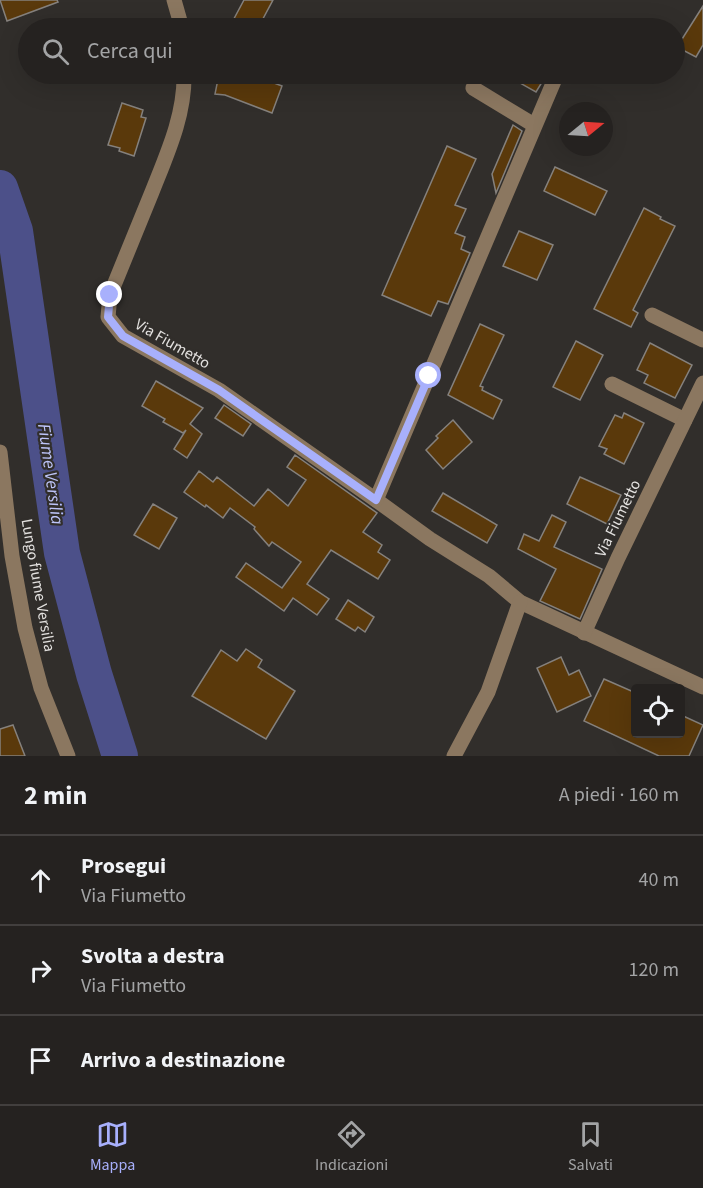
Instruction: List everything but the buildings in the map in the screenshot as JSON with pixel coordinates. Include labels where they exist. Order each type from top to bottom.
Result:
[{"type":"street","points":[[174,0],[179,18]]},
{"type":"street","name":"Via Fiumetto","points":[[184,84],[179,118],[164,161],[110,295],[108,317],[123,336],[219,390],[430,539],[489,576],[520,602],[703,687]]},
{"type":"street","points":[[376,500],[552,84]]},
{"type":"street","points":[[473,88],[534,125]]},
{"type":"street","points":[[652,315],[703,340]]},
{"type":"street","name":"Via Fiumetto","points":[[585,633],[618,558],[703,383]]},
{"type":"street","points":[[612,384],[685,420]]},
{"type":"street","name":"Lungo fiume Versilia","points":[[0,452],[12,556],[25,628],[41,688],[68,756]]},
{"type":"street","points":[[454,756],[488,692],[520,602]]},
{"type":"waterway","name":"Fiume Versilia","points":[[0,188],[15,231],[62,553],[94,674],[120,756]]},
{"type":"route","points":[[110,295],[108,317],[123,336],[219,390],[376,500],[429,376]]}]
